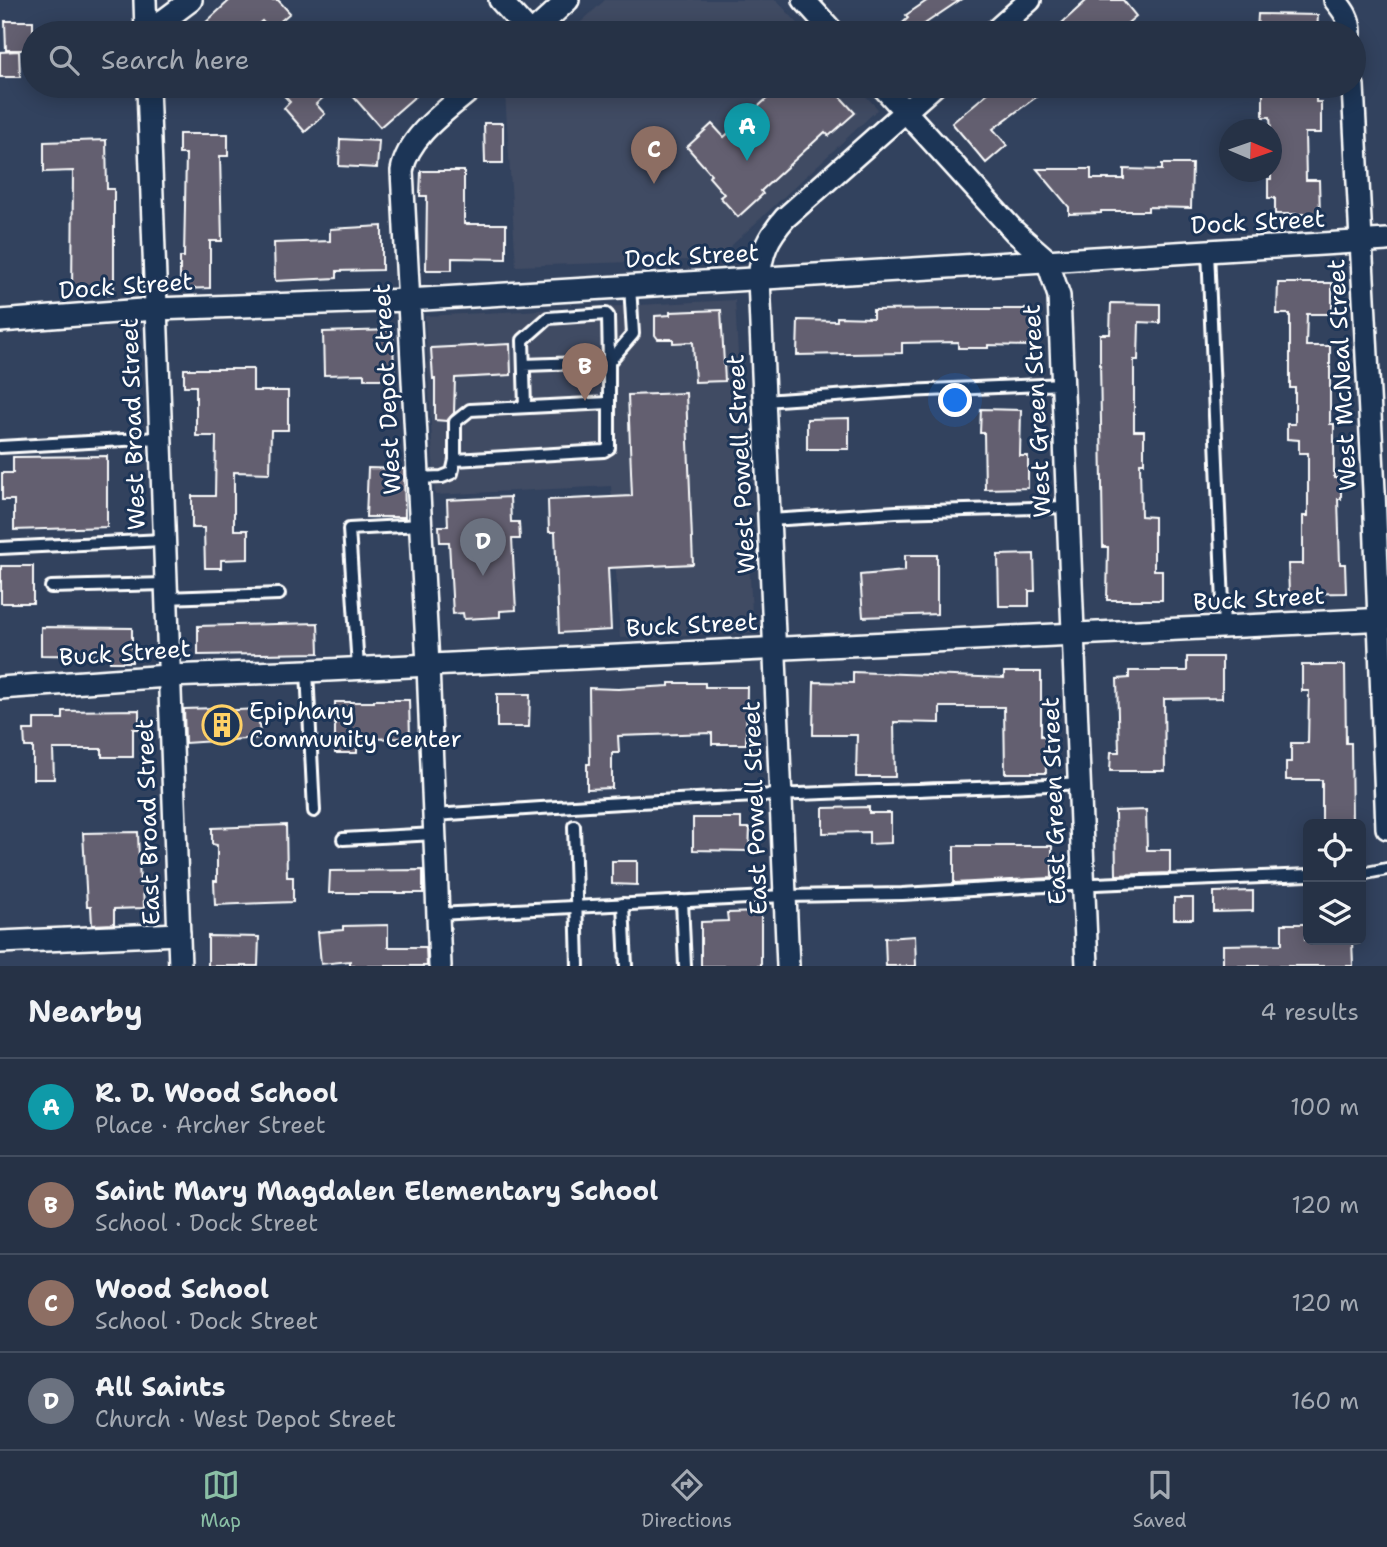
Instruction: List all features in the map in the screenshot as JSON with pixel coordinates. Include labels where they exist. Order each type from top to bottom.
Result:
[{"type":"street","points":[[145,0],[146,21]]},
{"type":"street","points":[[162,21],[191,0]]},
{"type":"street","points":[[500,0],[520,21]]},
{"type":"street","points":[[544,21],[568,0]]},
{"type":"street","points":[[804,0],[823,21]]},
{"type":"street","points":[[1006,21],[1030,0]]},
{"type":"street","points":[[1335,0],[1349,21]]},
{"type":"street","name":"West Broad Street","points":[[148,98],[168,676]]},
{"type":"street","name":"West Depot Street","points":[[440,966],[428,665],[402,171],[404,157],[412,145],[462,98]]},
{"type":"street","points":[[892,98],[1015,232],[1047,260]]},
{"type":"street","name":"West Powell Street","points":[[775,648],[759,278],[766,243],[785,218],[921,98]]},
{"type":"street","name":"West McNeal Street","points":[[1354,98],[1361,242],[1380,491],[1387,828]]},
{"type":"street","name":"Dock Street","points":[[0,321],[155,309],[408,299],[1387,240]]},
{"type":"street","name":"West Green Street","points":[[1047,260],[1059,296],[1073,634]]},
{"type":"street","name":"Buck Street","points":[[0,688],[168,676],[1383,619]]},
{"type":"street","name":"East Green Street","points":[[1073,634],[1087,966]]},
{"type":"street","name":"East Powell Street","points":[[775,648],[788,966]]},
{"type":"street","name":"East Broad Street","points":[[168,676],[180,966]]},
{"type":"street","points":[[0,942],[179,934]]},
{"type":"lane","points":[[1208,251],[1224,627]]},
{"type":"lane","points":[[524,365],[609,362],[633,334],[630,286]]},
{"type":"lane","points":[[454,460],[608,448],[609,362],[606,314],[548,318],[523,340],[525,407]]},
{"type":"lane","points":[[764,401],[1063,384]]},
{"type":"lane","points":[[418,478],[452,474],[455,422],[470,410],[609,403]]},
{"type":"lane","points":[[0,447],[159,438]]},
{"type":"lane","points":[[770,520],[896,512],[1068,507]]},
{"type":"lane","points":[[358,668],[349,529],[420,525]]},
{"type":"lane","points":[[0,548],[163,540]]},
{"type":"lane","points":[[51,587],[279,594]]},
{"type":"lane","points":[[307,671],[314,811]]},
{"type":"lane","points":[[343,839],[435,825],[782,796],[1079,783]]},
{"type":"lane","points":[[574,826],[578,966]]},
{"type":"lane","points":[[1366,873],[1387,869]]},
{"type":"lane","points":[[438,914],[785,896],[902,894],[1303,875]]},
{"type":"lane","points":[[682,901],[685,966]]},
{"type":"lane","points":[[624,904],[626,966]]},
{"type":"shaded area","points":[[605,0],[776,0],[796,21],[582,21]]},
{"type":"shaded area","points":[[505,98],[867,98],[878,109],[717,259],[516,266]]},
{"type":"shaded area","points":[[735,300],[753,632],[620,638],[611,486],[435,495],[425,316]]},
{"type":"building","points":[[230,0],[278,0],[290,13],[281,21],[207,21]]},
{"type":"building","points":[[928,0],[960,0],[929,21],[905,21],[908,18],[906,15]]},
{"type":"building","points":[[1087,0],[1123,0],[1136,16],[1130,21],[1064,21]]},
{"type":"building","points":[[1258,14],[1318,15],[1318,21],[1258,21]]},
{"type":"building","points":[[5,21],[21,21],[21,50],[6,50]]},
{"type":"building","points":[[19,51],[20,77],[0,77],[0,52]]},
{"type":"building","points":[[286,98],[323,98],[316,104],[325,114],[305,132],[284,108],[290,102]]},
{"type":"building","points":[[355,98],[413,98],[380,127]]},
{"type":"building","points":[[768,98],[841,98],[855,113],[829,136],[825,132],[761,191],[763,194],[738,217],[720,197],[724,194],[709,177],[711,174],[687,147],[712,124],[724,137]]},
{"type":"building","points":[[982,98],[1035,98],[993,129],[1007,145],[986,163],[952,123]]},
{"type":"building","points":[[1263,98],[1316,98],[1316,102],[1321,102],[1321,133],[1305,133],[1306,180],[1319,180],[1320,214],[1275,214],[1275,198],[1268,198],[1268,182],[1282,182],[1282,119],[1263,117]]},
{"type":"building","points":[[484,123],[503,123],[503,163],[485,163]]},
{"type":"building","points":[[179,134],[228,134],[228,156],[220,156],[222,241],[210,241],[210,288],[180,289],[180,257],[184,257],[186,154],[179,154]]},
{"type":"building","points":[[340,139],[379,141],[377,168],[339,166]]},
{"type":"building","points":[[106,140],[107,189],[114,189],[114,294],[72,294],[73,171],[44,172],[44,142]]},
{"type":"building","points":[[1162,164],[1192,164],[1191,208],[1148,207],[1148,211],[1069,214],[1069,207],[1037,169],[1091,169],[1091,179],[1124,179],[1124,169],[1162,170]]},
{"type":"building","points":[[421,171],[464,171],[464,224],[506,224],[506,259],[452,258],[452,270],[426,270],[427,196],[420,196]]},
{"type":"building","points":[[382,226],[382,270],[337,271],[337,278],[275,281],[274,243],[330,241],[330,229]]},
{"type":"building","points":[[1278,283],[1332,283],[1332,314],[1307,314],[1306,346],[1330,346],[1330,424],[1334,424],[1334,478],[1341,478],[1341,499],[1338,499],[1340,564],[1345,564],[1346,593],[1289,594],[1288,564],[1303,564],[1303,516],[1308,516],[1308,453],[1299,453],[1299,440],[1287,439],[1287,424],[1295,424],[1295,388],[1290,388],[1290,314],[1277,314]]},
{"type":"building","points":[[1111,303],[1160,304],[1160,323],[1139,322],[1138,360],[1134,360],[1134,431],[1144,431],[1144,463],[1140,463],[1141,516],[1154,517],[1154,570],[1162,570],[1162,600],[1107,600],[1108,547],[1103,547],[1100,334],[1110,334]]},
{"type":"building","points":[[1031,309],[1031,346],[988,345],[988,348],[958,348],[958,342],[902,343],[902,353],[797,355],[798,320],[873,318],[873,310]]},
{"type":"building","points":[[721,310],[725,381],[695,382],[693,342],[673,343],[673,339],[658,339],[655,335],[655,316],[670,315],[670,312]]},
{"type":"building","points":[[393,330],[394,379],[364,379],[364,374],[324,375],[323,332]]},
{"type":"building","points":[[510,344],[511,375],[455,378],[454,413],[447,421],[435,420],[435,379],[431,348]]},
{"type":"building","points":[[184,369],[253,369],[253,391],[288,391],[288,430],[271,430],[270,473],[234,472],[234,530],[248,530],[248,559],[221,560],[221,568],[205,568],[204,528],[192,528],[192,496],[215,496],[216,436],[196,436],[196,386],[184,386]]},
{"type":"building","points":[[686,393],[693,564],[608,568],[611,630],[559,633],[555,532],[549,532],[548,500],[632,496],[628,395]]},
{"type":"building","points":[[981,409],[1021,410],[1020,456],[1028,456],[1028,488],[985,489],[984,433],[980,433]]},
{"type":"building","points":[[849,418],[849,449],[807,449],[807,419]]},
{"type":"building","points":[[107,456],[107,527],[14,530],[14,500],[2,500],[2,473],[13,473],[13,457]]},
{"type":"building","points":[[368,468],[404,469],[405,517],[366,517]]},
{"type":"building","points":[[510,497],[511,522],[519,522],[520,539],[512,539],[516,610],[500,611],[500,617],[464,619],[463,613],[453,614],[449,542],[440,542],[439,526],[448,526],[447,500]]},
{"type":"building","points":[[1034,554],[1035,591],[1029,591],[1029,606],[999,606],[998,555]]},
{"type":"building","points":[[905,555],[937,555],[937,614],[863,617],[860,575],[905,571]]},
{"type":"building","points":[[1,566],[33,566],[33,603],[1,603]]},
{"type":"building","points":[[318,623],[319,653],[198,655],[198,626]]},
{"type":"building","points":[[41,627],[132,628],[132,662],[110,662],[110,656],[41,655]]},
{"type":"building","points":[[1187,657],[1222,657],[1222,698],[1164,699],[1165,771],[1110,771],[1111,752],[1119,752],[1117,679],[1129,678],[1129,671],[1187,671]]},
{"type":"building","points":[[1302,665],[1345,665],[1346,743],[1351,743],[1352,819],[1322,819],[1322,780],[1286,780],[1286,762],[1291,762],[1291,743],[1308,743],[1309,691],[1302,691]]},
{"type":"building","points":[[853,672],[1004,678],[1004,672],[1041,672],[1041,736],[1045,736],[1046,773],[1005,773],[1004,707],[940,707],[940,723],[894,722],[895,777],[856,777],[857,735],[813,735],[814,682],[853,683]]},
{"type":"building","points":[[669,683],[705,683],[705,687],[747,687],[746,744],[712,744],[712,733],[618,736],[619,753],[612,753],[612,788],[587,789],[587,764],[590,764],[589,688],[669,686]]},
{"type":"building","points":[[497,694],[530,694],[529,727],[497,727]]},
{"type":"building","points":[[409,700],[410,738],[367,739],[367,746],[357,746],[357,753],[335,753],[335,702]]},
{"type":"building","name":"Epiphany Community Center","points":[[216,708],[217,711],[258,709],[260,738],[185,743],[184,709]]},
{"type":"building","points":[[139,710],[139,729],[133,729],[133,757],[102,757],[102,749],[53,749],[54,779],[33,779],[33,747],[25,747],[24,730],[34,730],[34,719],[63,719],[63,711]]},
{"type":"building","points":[[869,807],[869,813],[891,813],[891,843],[869,844],[869,832],[823,833],[823,808]]},
{"type":"building","points":[[1146,810],[1147,850],[1170,850],[1170,873],[1116,875],[1115,811]]},
{"type":"building","points":[[693,818],[741,818],[741,828],[750,828],[749,851],[693,850]]},
{"type":"building","points":[[286,825],[287,877],[293,877],[293,902],[215,905],[217,845],[212,844],[212,828]]},
{"type":"building","points":[[138,832],[140,886],[143,886],[144,908],[114,909],[114,924],[92,925],[91,906],[87,906],[83,833]]},
{"type":"building","points":[[954,846],[1052,846],[1052,878],[954,883]]},
{"type":"building","points":[[612,861],[637,861],[637,885],[612,884]]},
{"type":"building","points":[[423,870],[423,893],[329,893],[330,871]]},
{"type":"building","points":[[1253,891],[1253,911],[1214,912],[1214,892]]},
{"type":"building","points":[[1174,898],[1193,898],[1193,919],[1174,919]]},
{"type":"building","points":[[761,912],[761,966],[701,966],[701,922],[728,921],[727,913]]},
{"type":"building","points":[[1282,924],[1303,924],[1303,945],[1352,945],[1353,966],[1223,966],[1223,945],[1282,944]]},
{"type":"building","points":[[388,925],[388,947],[426,947],[427,966],[350,966],[350,961],[321,964],[318,932],[343,930],[343,926]]},
{"type":"building","points":[[208,936],[259,937],[258,966],[208,966]]},
{"type":"building","points":[[915,936],[916,966],[886,966],[885,938]]},
{"type":"place","name":"R. D. Wood School","points":[[747,161]]},
{"type":"place","name":"Wood School","points":[[654,184]]},
{"type":"place","name":"Saint Mary Magdalen Elementary School","points":[[585,401]]},
{"type":"place","name":"All Saints","points":[[483,576]]},
{"type":"place","name":"Epiphany Community Center","points":[[222,725]]}]
